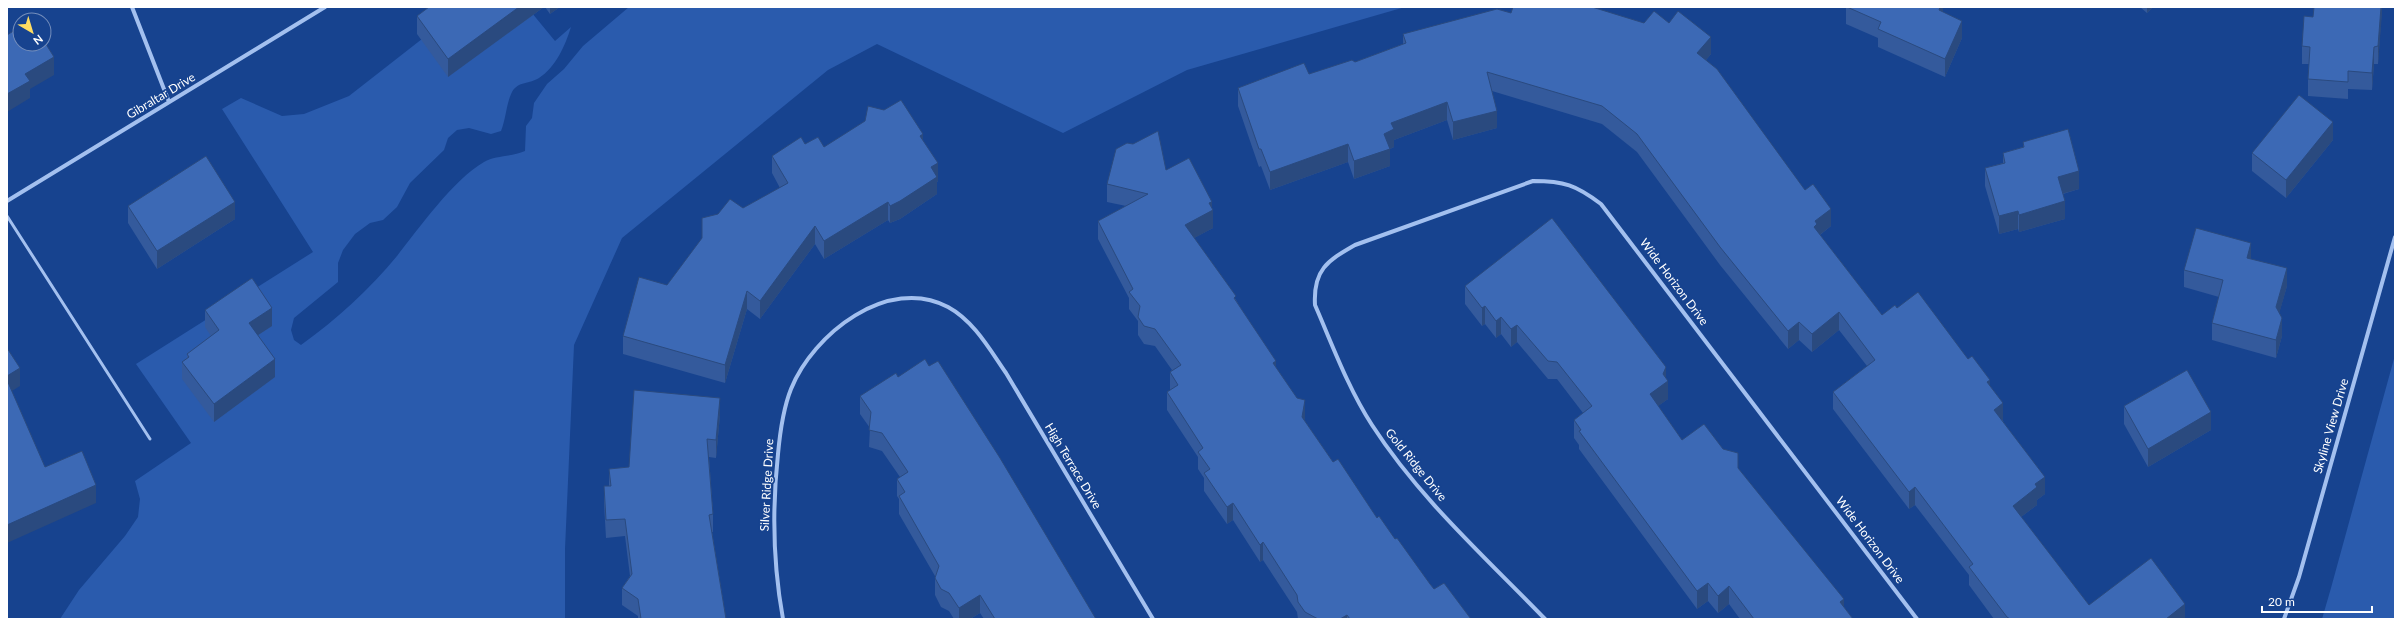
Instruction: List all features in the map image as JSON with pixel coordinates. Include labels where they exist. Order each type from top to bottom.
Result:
[{"type":"street","points":[[132,7],[169,102]]},
{"type":"street","name":"Gibraltar Drive","points":[[7,201],[325,7]]},
{"type":"street","name":"Wide Horizon Drive","points":[[1319,273],[1335,256],[1355,245],[1533,181],[1559,181],[1583,190],[1600,204],[1620,228],[1917,619]]},
{"type":"street","name":"Skyline View Drive","points":[[2284,619],[2299,577],[2395,237]]},
{"type":"street","name":"Gold Ridge Drive","points":[[1319,273],[1314,288],[1315,304],[1347,377],[1371,424],[1398,463],[1431,500],[1546,619]]},
{"type":"street","name":"Silver Ridge Drive","points":[[783,619],[776,582],[775,483],[782,424],[791,389],[804,364],[820,344],[859,313],[881,304],[908,298],[930,300],[948,307],[972,327]]},
{"type":"street","name":"High Terrace Drive","points":[[972,327],[1006,373],[1153,619]]},
{"type":"lane","points":[[7,216],[150,439]]},
{"type":"shaded area","points":[[527,7],[555,41],[571,27],[563,49],[555,62],[539,78],[521,84],[515,88],[508,101],[501,131],[491,134],[469,128],[457,130],[448,138],[444,150],[410,183],[397,207],[383,220],[370,223],[355,234],[343,250],[338,263],[338,282],[294,318],[291,330],[294,340],[301,345],[340,315],[376,280],[397,256],[426,218],[449,192],[472,170],[489,160],[525,151],[526,126],[532,118],[534,103],[547,84],[564,69],[583,46],[629,7],[1405,7],[1187,70],[1063,133],[877,44],[828,70],[622,238],[574,345],[565,549],[565,619],[60,619],[79,590],[125,536],[138,517],[140,499],[135,481],[191,443],[136,364],[313,252],[222,109],[241,98],[282,116],[304,114],[349,96],[445,21]]},
{"type":"shaded area","points":[[2395,355],[2395,619],[2322,619],[2331,588]]},
{"type":"building","points":[[429,7],[519,7],[448,59],[417,16]]},
{"type":"building","points":[[1513,7],[1592,7],[1644,23],[1654,11],[1669,23],[1678,11],[1711,37],[1697,53],[1717,69],[1805,190],[1813,184],[1831,209],[1815,221],[1817,224],[1814,227],[1882,315],[1895,305],[1897,308],[1918,292],[1968,359],[1972,356],[1990,380],[1987,382],[2003,403],[1994,410],[2045,477],[2035,484],[2037,487],[2013,506],[2089,605],[2151,558],[2185,604],[2166,619],[2010,619],[2007,617],[1969,567],[1973,564],[1915,487],[1909,492],[1833,392],[1875,360],[1839,312],[1812,334],[1799,322],[1788,331],[1720,247],[1637,134],[1602,106],[1487,72],[1497,111],[1453,122],[1447,102],[1391,123],[1394,129],[1384,134],[1390,149],[1354,161],[1348,144],[1270,172],[1261,149],[1259,149],[1238,88],[1304,63],[1309,74],[1352,60],[1355,62],[1406,43],[1403,34],[1497,9],[1511,13]]},
{"type":"building","points":[[1847,7],[1940,7],[1939,10],[1962,21],[1945,59],[1878,29],[1881,22]]},
{"type":"building","points":[[2314,7],[2381,7],[2378,46],[2374,47],[2372,73],[2348,71],[2348,82],[2308,79],[2310,47],[2302,46],[2304,16],[2313,17]]},
{"type":"building","points":[[12,32],[12,52],[51,52],[54,57],[25,74],[30,81],[7,94],[7,35]]},
{"type":"building","points":[[2299,95],[2333,122],[2286,180],[2252,153]]},
{"type":"building","points":[[901,100],[923,134],[920,136],[938,163],[931,167],[937,177],[900,201],[890,206],[888,202],[824,241],[815,226],[760,301],[747,291],[725,365],[623,336],[639,277],[667,285],[702,238],[702,218],[718,214],[730,199],[743,208],[788,183],[772,156],[801,137],[805,144],[818,137],[824,147],[865,121],[868,106],[884,110]]},
{"type":"building","points":[[2068,129],[2079,171],[2058,177],[2065,201],[2019,215],[2018,211],[1999,216],[1985,168],[2005,163],[2003,153],[2024,147],[2023,142]]},
{"type":"building","points":[[1158,131],[1166,170],[1189,158],[1212,202],[1209,203],[1213,210],[1185,225],[1236,296],[1234,298],[1276,361],[1273,363],[1297,398],[1305,400],[1302,417],[1333,462],[1338,459],[1377,518],[1379,516],[1395,539],[1397,538],[1434,589],[1444,583],[1471,619],[1350,619],[1347,615],[1340,619],[1318,619],[1305,612],[1298,602],[1297,595],[1263,542],[1260,545],[1233,503],[1227,507],[1204,473],[1210,469],[1198,452],[1203,448],[1167,392],[1178,385],[1170,372],[1181,365],[1155,329],[1144,326],[1138,317],[1140,306],[1129,292],[1133,289],[1098,221],[1148,194],[1107,184],[1116,149],[1127,143],[1133,144]]},
{"type":"building","points":[[206,156],[235,202],[157,251],[128,206]]},
{"type":"building","points":[[1552,218],[1666,367],[1663,374],[1668,381],[1650,394],[1682,440],[1704,424],[1723,449],[1738,453],[1738,468],[1844,599],[1840,602],[1853,619],[1754,619],[1729,586],[1718,596],[1708,583],[1697,591],[1579,431],[1581,430],[1574,420],[1592,406],[1557,362],[1548,361],[1517,325],[1511,329],[1501,317],[1496,321],[1485,306],[1482,308],[1465,286]]},
{"type":"building","points":[[2196,228],[2251,243],[2247,258],[2287,268],[2276,307],[2282,318],[2276,340],[2212,323],[2223,280],[2184,270]]},
{"type":"building","points":[[252,278],[272,308],[249,323],[275,359],[214,404],[182,362],[189,357],[187,354],[219,330],[205,310]]},
{"type":"building","points":[[7,348],[20,368],[7,376]]},
{"type":"building","points":[[925,359],[929,366],[938,361],[1000,458],[1096,619],[995,619],[980,595],[959,608],[949,593],[941,589],[935,578],[939,566],[899,496],[905,492],[897,479],[908,472],[882,433],[869,430],[871,412],[860,396],[896,373],[898,377]]},
{"type":"building","points":[[2187,370],[2211,412],[2148,449],[2124,406]]},
{"type":"building","points":[[7,380],[45,467],[82,451],[96,485],[7,525]]},
{"type":"building","points":[[634,390],[720,398],[716,440],[707,439],[713,514],[709,515],[726,619],[641,619],[638,599],[622,588],[632,574],[625,519],[606,520],[604,486],[611,486],[609,469],[629,467]]}]
